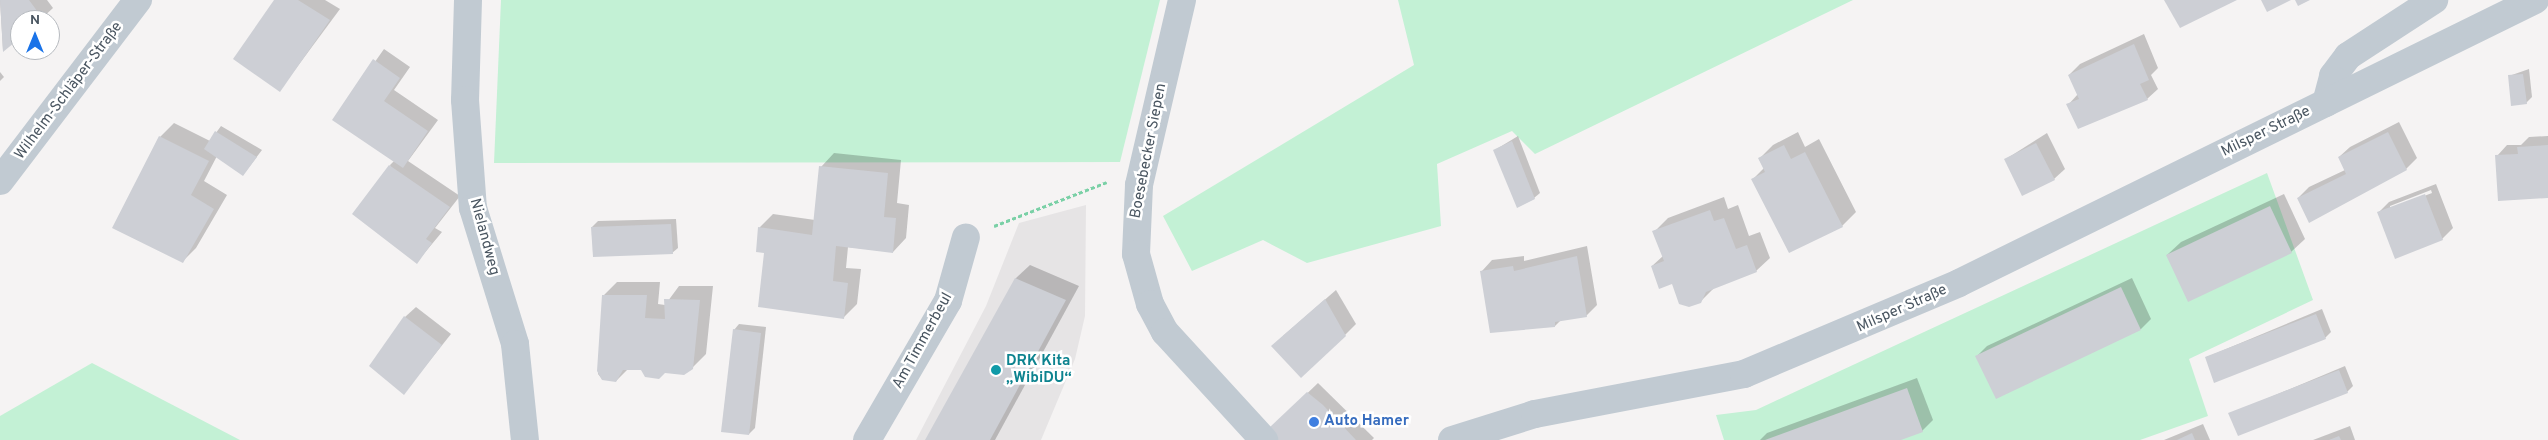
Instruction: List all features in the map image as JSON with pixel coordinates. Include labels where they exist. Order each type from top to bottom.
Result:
[{"type":"street","name":"Wilhelm-Schläper-Straße","points":[[0,182],[138,0]]},
{"type":"street","name":"Nielandweg","points":[[468,0],[465,100],[473,208],[515,344],[524,440]]},
{"type":"street","name":"Boesebecker Siepen","points":[[1182,0],[1143,168],[1136,254],[1150,304],[1166,332],[1264,440]]},
{"type":"street","name":"Milsper Straße","points":[[2326,103],[2333,76],[2348,56],[2434,0]]},
{"type":"street","name":"Milsper Straße","points":[[1452,440],[1535,414],[1744,374],[1934,295],[2535,0]]},
{"type":"street","name":"Am Timmerbeul","points":[[867,440],[948,301],[966,237]]},
{"type":"path","points":[[966,237],[1143,168]]},
{"type":"shaded area","points":[[1086,205],[1085,316],[1075,359],[1041,440],[916,440],[986,306],[1019,223]]},
{"type":"green space","points":[[501,0],[1160,0],[1120,162],[494,163]]},
{"type":"green space","points":[[1398,0],[1853,0],[1535,154],[1512,131],[1437,164],[1441,226],[1307,263],[1263,240],[1192,271],[1163,216],[1414,65]]},
{"type":"green space","points":[[2267,173],[2313,300],[2189,359],[2208,416],[2140,440],[1724,440],[1716,415],[1756,410]]},
{"type":"green space","points":[[92,363],[240,440],[0,440],[0,416]]},
{"type":"building","points":[[0,0],[29,0],[36,10],[10,10],[10,46],[3,52]]},
{"type":"building","points":[[274,0],[298,0],[330,20],[280,92],[233,59]]},
{"type":"building","points":[[2164,0],[2237,0],[2180,28]]},
{"type":"building","points":[[2261,0],[2291,0],[2267,12]]},
{"type":"building","points":[[2295,0],[2310,0],[2298,6]]},
{"type":"building","points":[[2134,44],[2149,80],[2140,84],[2148,100],[2078,129],[2066,104],[2079,99],[2068,75]]},
{"type":"building","points":[[373,59],[400,78],[384,101],[428,131],[403,168],[332,120]]},
{"type":"building","points":[[2523,74],[2527,104],[2511,106],[2508,75]]},
{"type":"building","points":[[215,131],[257,157],[243,176],[204,149]]},
{"type":"building","points":[[2388,132],[2407,170],[2309,223],[2297,198],[2346,174],[2338,157]]},
{"type":"building","points":[[159,136],[209,161],[191,195],[214,209],[183,263],[112,228]]},
{"type":"building","points":[[1512,141],[1535,199],[1517,208],[1493,150]]},
{"type":"building","points":[[2036,143],[2055,180],[2022,196],[2004,159]]},
{"type":"building","points":[[1784,145],[1791,159],[1805,152],[1843,227],[1789,253],[1751,179],[1765,172],[1758,158]]},
{"type":"building","points":[[2548,145],[2548,198],[2498,201],[2495,155],[2518,154],[2517,147]]},
{"type":"building","points":[[389,165],[450,207],[426,239],[432,243],[417,264],[352,214]]},
{"type":"building","points":[[819,166],[888,173],[884,217],[896,218],[893,253],[836,246],[833,281],[848,283],[844,319],[758,307],[764,253],[756,252],[758,227],[812,235]]},
{"type":"building","points":[[2425,194],[2443,240],[2395,259],[2377,212]]},
{"type":"building","points":[[2270,206],[2292,253],[2188,302],[2166,255]]},
{"type":"building","points":[[1710,210],[1714,221],[1724,218],[1736,249],[1747,245],[1757,272],[1706,292],[1701,303],[1689,307],[1679,304],[1672,284],[1659,289],[1651,266],[1664,261],[1652,231]]},
{"type":"building","points":[[671,224],[673,254],[593,257],[591,227]]},
{"type":"building","points":[[1577,256],[1587,317],[1555,322],[1555,327],[1490,333],[1480,271],[1513,266],[1514,271]]},
{"type":"building","name":"DRK Kita „WibiDU“","points":[[1015,278],[1066,300],[990,440],[925,440]]},
{"type":"building","points":[[2121,287],[2141,330],[1996,399],[1975,356]]},
{"type":"building","points":[[602,295],[647,295],[645,318],[665,319],[664,299],[700,300],[693,369],[684,375],[665,373],[659,379],[645,377],[641,370],[623,370],[616,382],[602,380],[597,371]]},
{"type":"building","points":[[1325,299],[1346,336],[1301,378],[1271,346]]},
{"type":"building","points":[[2316,314],[2326,339],[2214,383],[2205,357]]},
{"type":"building","points":[[404,316],[442,345],[404,395],[369,366]]},
{"type":"building","points":[[733,329],[761,333],[749,435],[721,432]]},
{"type":"building","points":[[2339,370],[2348,393],[2238,436],[2228,413]]},
{"type":"building","points":[[1907,388],[1923,432],[1901,440],[1765,440]]},
{"type":"building","name":"Auto Hamer","points":[[1307,392],[1323,405],[1356,440],[1278,440],[1268,429]]},
{"type":"building","points":[[2192,433],[2195,440],[2177,440]]},
{"type":"building","points":[[2339,436],[2341,440],[2329,440]]},
{"type":"place","name":"DRK Kita „WibiDU“","points":[[996,370]]},
{"type":"place","name":"Auto Hamer","points":[[1314,422]]}]
